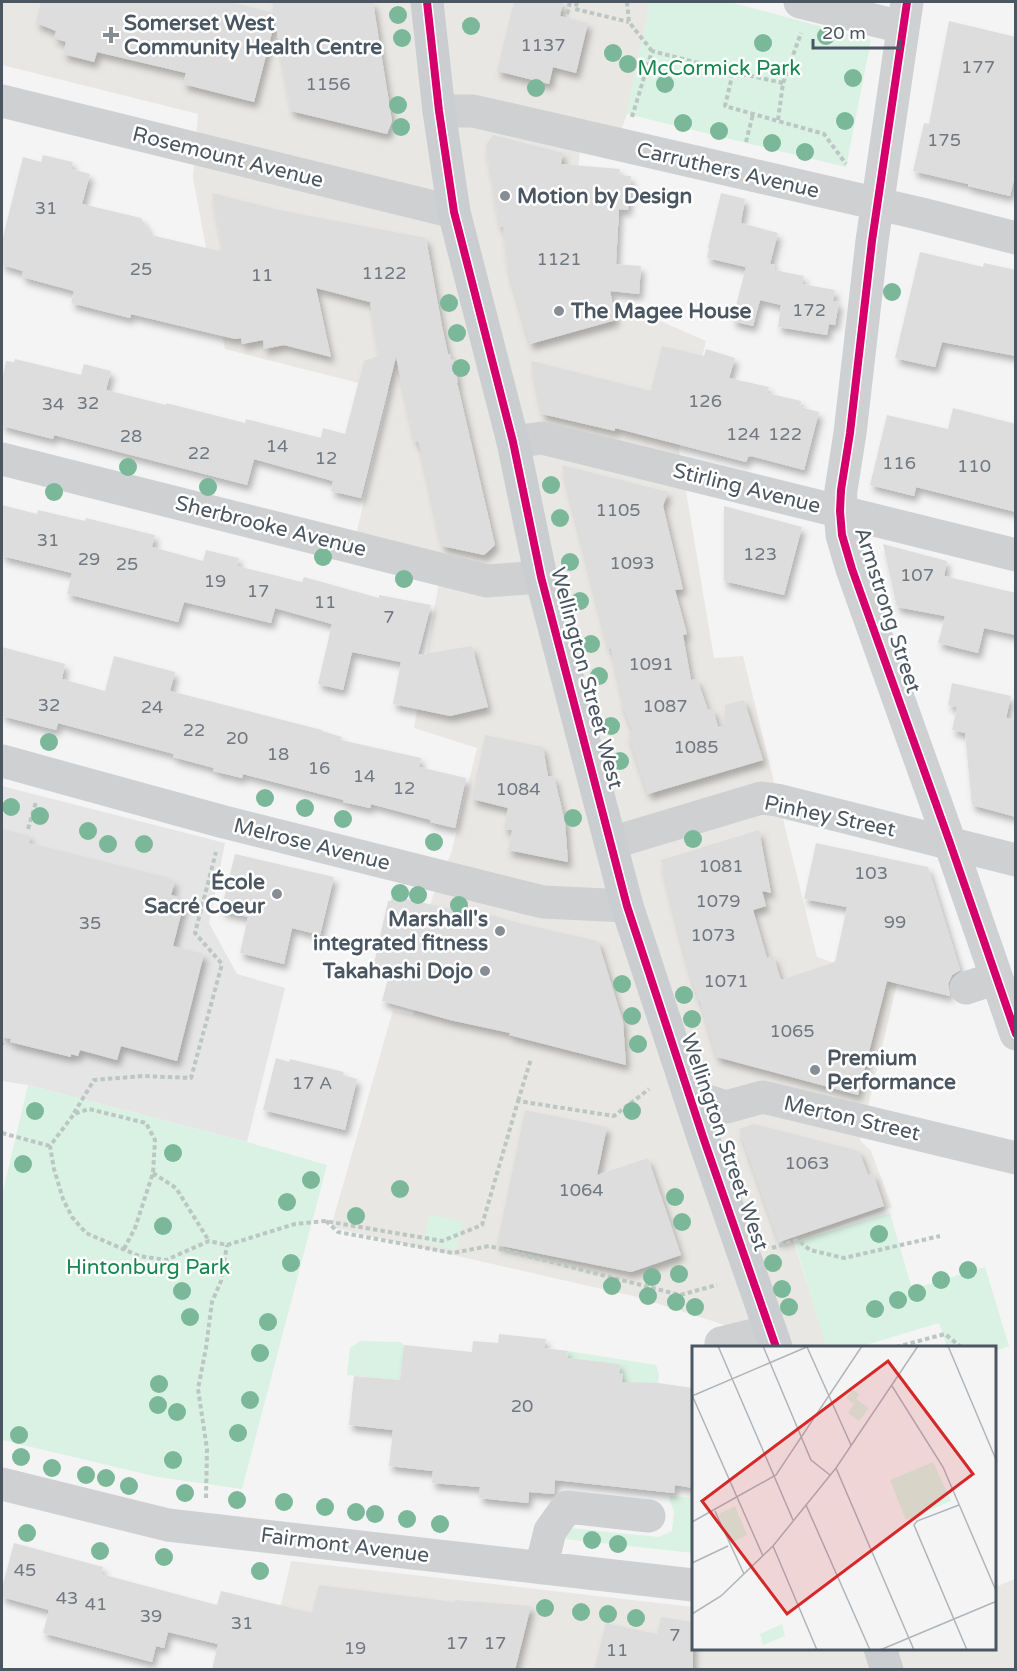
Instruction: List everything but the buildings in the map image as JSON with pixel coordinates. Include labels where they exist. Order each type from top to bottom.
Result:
[{"type":"main road","name":"Wellington Street West","points":[[427,2],[439,111],[454,212],[513,442],[541,577],[627,906],[773,1339]]},
{"type":"main road","points":[[881,1650],[887,1670]]},
{"type":"street","points":[[805,3],[905,14]]},
{"type":"street","name":"Armstrong Street","points":[[905,14],[877,205],[841,490],[842,535],[852,569],[950,843],[981,983],[1016,1034]]},
{"type":"street","name":"Rosemount Avenue","points":[[2,101],[454,212]]},
{"type":"street","name":"Carruthers Avenue","points":[[439,111],[473,111],[922,214],[1016,238]]},
{"type":"street","name":"Stirling Avenue","points":[[513,442],[542,438],[1016,555]]},
{"type":"street","name":"Sherbrooke Avenue","points":[[2,459],[487,581],[541,577]]},
{"type":"street","name":"Melrose Avenue","points":[[2,761],[224,822],[543,902],[627,906]]},
{"type":"street","name":"Pinhey Street","points":[[611,843],[761,798],[777,800],[1016,860]]},
{"type":"street","name":"Merton Street","points":[[689,1095],[726,1107],[763,1097],[1016,1158]]},
{"type":"street","points":[[721,1343],[773,1339]]},
{"type":"street","name":"Fairmont Avenue","points":[[2,1484],[168,1525],[692,1585]]},
{"type":"street","points":[[541,1568],[550,1531],[567,1507],[649,1516]]},
{"type":"path","points":[[567,14],[570,2]]},
{"type":"path","points":[[577,2],[575,9],[629,22]]},
{"type":"path","points":[[627,2],[629,22],[652,51],[783,83]]},
{"type":"path","points":[[778,120],[783,83],[804,24],[805,3]]},
{"type":"path","points":[[625,146],[652,51]]},
{"type":"path","points":[[733,72],[725,106],[824,134],[847,166]]},
{"type":"path","points":[[28,829],[37,800]]},
{"type":"path","points":[[224,822],[195,933],[222,964],[191,1078],[143,1076],[94,1080],[74,1114],[50,1146],[63,1199],[72,1217],[86,1233],[139,1256],[166,1260],[209,1241],[227,1245],[295,1224],[325,1221],[442,1241],[482,1225],[531,1059]]},
{"type":"path","points":[[518,1101],[614,1116],[649,1089]]},
{"type":"path","points":[[74,1114],[89,1109],[146,1123],[155,1140],[153,1173],[135,1228],[124,1249]]},
{"type":"path","points":[[2,1133],[50,1146]]},
{"type":"path","points":[[153,1173],[176,1188],[209,1241]]},
{"type":"path","points":[[325,1221],[338,1232],[453,1253],[489,1246],[680,1295],[717,1285]]},
{"type":"path","points":[[772,1248],[798,1240],[810,1250],[844,1258],[940,1236]]},
{"type":"path","points":[[201,1529],[206,1509],[207,1449],[198,1389],[212,1302],[222,1281],[227,1245]]},
{"type":"path","points":[[900,1346],[945,1334],[960,1346]]},
{"type":"shaded area","points":[[2,2],[650,2],[627,114],[611,158],[580,150],[573,226],[610,299],[706,341],[679,449],[714,658],[743,656],[817,957],[897,984],[860,1140],[871,1151],[892,1207],[794,1242],[827,1346],[735,1346],[728,1326],[637,1297],[331,1227],[393,1010],[413,1015],[424,977],[411,973],[436,885],[451,854],[477,748],[414,728],[441,570],[353,547],[390,391],[225,349],[193,178],[198,114],[2,65]]},
{"type":"shaded area","points":[[2,786],[225,843],[209,923],[237,974],[285,988],[247,1142],[28,1085],[2,1081]]},
{"type":"shaded area","points":[[291,1561],[692,1607],[692,1650],[996,1650],[996,1587],[1015,1579],[1015,1669],[266,1670]]},
{"type":"green space","name":"McCormick Park","points":[[650,2],[730,2],[871,40],[846,167],[627,114]]},
{"type":"green space","name":"Hintonburg Park","points":[[28,1085],[327,1165],[242,1489],[158,1477],[2,1440],[2,1195]]},
{"type":"green space","points":[[890,1213],[912,1289],[985,1267],[1009,1346],[996,1351],[996,1346],[947,1346],[939,1323],[862,1346],[826,1346],[795,1242]]},
{"type":"green space","points":[[430,1214],[463,1222],[456,1250],[423,1242]]},
{"type":"green space","points":[[360,1341],[401,1342],[404,1345],[400,1380],[347,1375],[350,1348]]},
{"type":"green space","points":[[568,1351],[656,1365],[659,1374],[658,1383],[655,1383],[654,1387],[621,1382],[623,1374],[619,1373],[620,1364],[603,1362],[565,1377]]},
{"type":"green space","points":[[671,1496],[692,1498],[692,1553],[565,1539],[570,1528],[659,1537],[672,1531],[674,1512],[669,1498]]},
{"type":"cycle path","points":[[427,2],[439,111],[454,212],[513,442],[541,577],[627,906],[703,1137],[776,1346]]},
{"type":"cycle path","points":[[907,2],[872,241],[850,433],[841,490],[842,535],[1016,1034]]},
{"type":"place","name":"Somerset West Community Health Centre","points":[[111,35]]},
{"type":"place","name":"Motion by Design","points":[[505,196]]},
{"type":"place","name":"The Magee House","points":[[559,311]]},
{"type":"place","name":"École Sacré Coeur","points":[[277,894]]},
{"type":"place","name":"Marshall's integrated fitness","points":[[500,931]]},
{"type":"place","name":"Takahashi Dojo","points":[[485,971]]},
{"type":"place","name":"Premium Performance","points":[[815,1070]]}]
